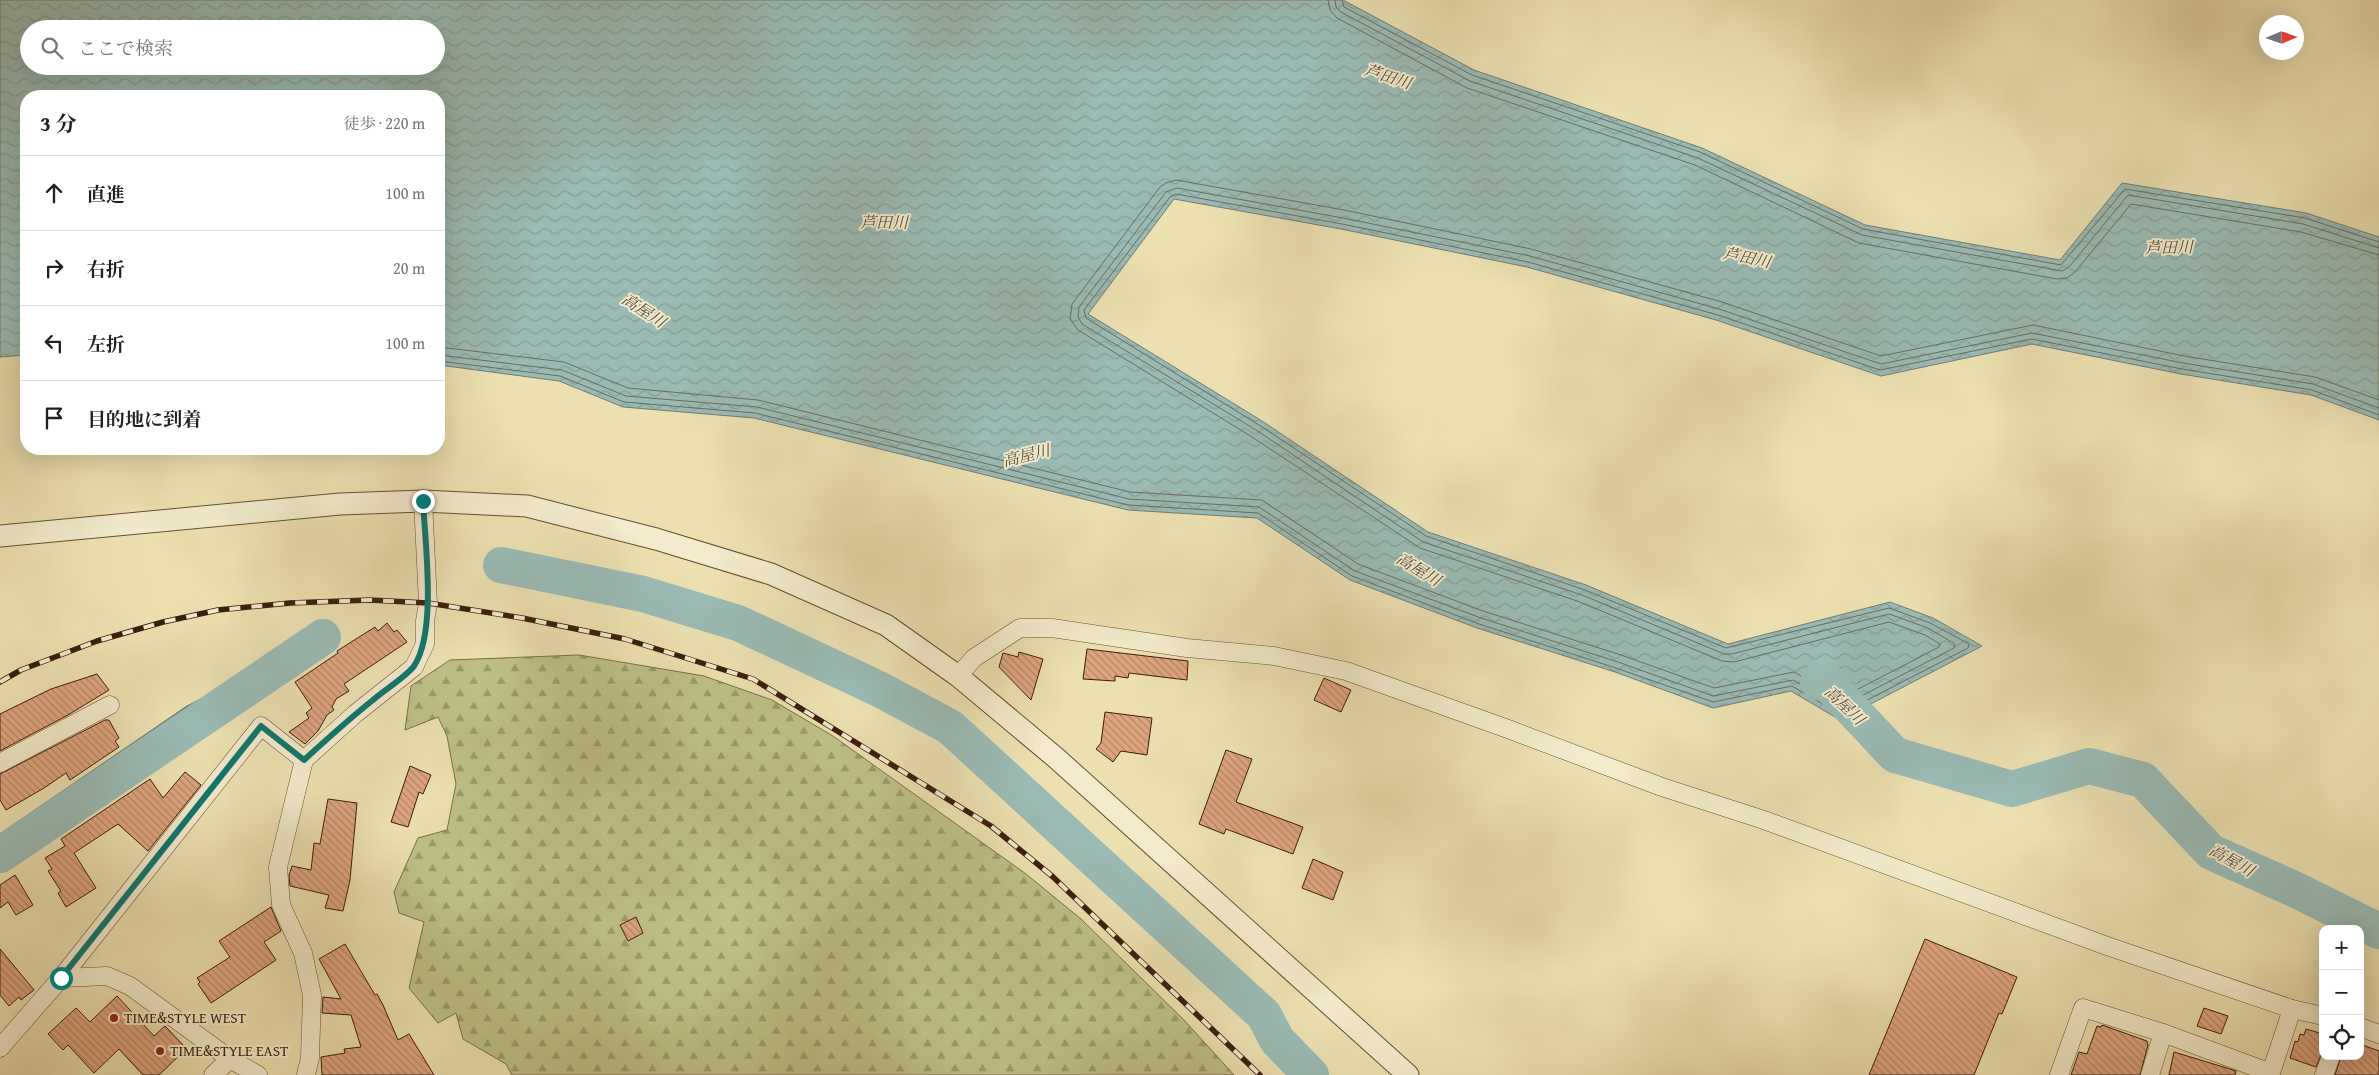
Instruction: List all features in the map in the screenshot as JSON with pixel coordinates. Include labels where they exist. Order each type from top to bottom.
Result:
[{"type":"street","points":[[0,536],[340,504],[423,501],[528,506],[656,539],[771,574],[886,625],[958,676],[1055,756],[1408,1075]]},
{"type":"street","points":[[306,1075],[310,1058],[312,995],[303,953],[281,905],[278,867],[304,760],[355,714],[414,667],[425,644],[425,621],[428,603],[423,501]]},
{"type":"street","points":[[958,676],[974,658],[1020,628],[1052,628],[1187,648],[1274,656],[1346,671],[1662,787],[1764,820],[2108,946],[2292,1009],[2319,1015]]},
{"type":"street","points":[[0,763],[110,705]]},
{"type":"street","points":[[0,1048],[61,978],[261,726],[304,760]]},
{"type":"street","points":[[61,978],[107,976],[130,986],[230,1059],[258,1075]]},
{"type":"street","points":[[2059,1075],[2083,1008],[2163,1033],[2244,1069],[2271,1073],[2292,1009]]},
{"type":"street","points":[[2364,1028],[2379,1034]]},
{"type":"street","points":[[2150,1075],[2163,1033]]},
{"type":"street","points":[[213,1075],[230,1059]]},
{"type":"street","points":[[2324,1075],[2330,1060]]},
{"type":"green space","points":[[579,655],[704,676],[772,700],[833,736],[1026,874],[1081,919],[1184,1020],[1234,1075],[512,1075],[506,1064],[463,1039],[456,1013],[438,1023],[409,988],[424,922],[399,913],[394,892],[418,838],[447,830],[456,784],[447,736],[438,717],[405,730],[411,686],[450,660]]},
{"type":"water","name":"芦田川","points":[[0,0],[1343,0],[1474,70],[1702,148],[1865,225],[2060,260],[2122,183],[2306,213],[2379,237],[2379,420],[2311,395],[2181,374],[2032,344],[1881,376],[1716,320],[1527,267],[1341,229],[1174,199],[1088,314],[1262,421],[1428,532],[1586,585],[1728,644],[1890,602],[1933,618],[1982,646],[1840,720],[1791,691],[1713,708],[1615,672],[1477,628],[1350,580],[1257,518],[1128,510],[754,418],[623,407],[559,381],[445,366],[445,90],[20,90],[20,355],[0,357]]},
{"type":"building","points":[[387,623],[394,632],[397,630],[407,642],[344,684],[349,691],[336,699],[332,707],[334,710],[327,715],[318,731],[305,744],[289,732],[309,718],[306,713],[312,708],[295,682],[338,653],[337,651],[375,627],[378,631]]},
{"type":"building","points":[[1087,649],[1188,661],[1187,680],[1129,673],[1128,678],[1115,676],[1115,681],[1083,679]]},
{"type":"building","points":[[1019,652],[1043,659],[1031,700],[999,667],[1003,653],[1018,657]]},
{"type":"building","points":[[97,674],[109,690],[68,715],[0,751],[0,714],[51,689]]},
{"type":"building","points":[[1324,678],[1351,690],[1341,712],[1314,700]]},
{"type":"building","points":[[1105,712],[1152,718],[1147,755],[1121,751],[1113,762],[1096,749],[1101,743]]},
{"type":"building","points":[[105,720],[109,720],[119,738],[115,741],[119,747],[70,780],[66,773],[6,810],[0,800],[0,774]]},
{"type":"building","points":[[1226,750],[1252,759],[1236,802],[1303,827],[1293,854],[1226,829],[1224,834],[1199,824]]},
{"type":"building","points":[[410,766],[431,775],[423,794],[419,792],[408,827],[391,822]]},
{"type":"building","points":[[185,772],[201,785],[148,851],[118,824],[74,853],[96,888],[66,907],[58,893],[61,891],[48,871],[52,869],[45,858],[65,846],[61,839],[150,779],[163,798]]},
{"type":"building","points":[[328,799],[357,803],[350,880],[343,911],[325,908],[329,895],[290,886],[289,875],[292,866],[311,870],[314,843],[320,844]]},
{"type":"building","points":[[1313,859],[1343,872],[1333,900],[1302,888]]},
{"type":"building","points":[[15,875],[33,905],[16,915],[8,902],[0,908],[0,885]]},
{"type":"building","points":[[271,907],[281,931],[264,942],[276,960],[211,1003],[198,984],[200,982],[197,978],[230,957],[219,941]]},
{"type":"building","points":[[636,917],[643,933],[628,941],[620,925]]},
{"type":"building","points":[[1925,939],[2017,977],[2002,1014],[1999,1013],[1974,1075],[1869,1075]]},
{"type":"building","points":[[345,944],[375,995],[377,994],[398,1040],[409,1034],[434,1075],[322,1075],[321,1057],[345,1053],[344,1049],[361,1047],[351,1015],[322,1013],[323,997],[341,999],[319,959]]},
{"type":"building","points":[[0,949],[34,990],[21,1000],[19,997],[9,1006],[0,995]]},
{"type":"building","points":[[117,996],[154,1036],[165,1026],[185,1047],[181,1050],[183,1052],[159,1075],[143,1075],[119,1049],[94,1073],[68,1045],[63,1050],[48,1034],[76,1008],[90,1022]]},
{"type":"building","points":[[2204,1008],[2228,1016],[2221,1034],[2197,1026]]},
{"type":"building","points":[[2102,1025],[2147,1041],[2148,1045],[2140,1075],[2071,1075],[2079,1052],[2087,1054],[2097,1026],[2101,1027]]},
{"type":"building","points":[[2306,1029],[2319,1033],[2319,1060],[2316,1067],[2290,1058],[2295,1041],[2298,1042],[2300,1034],[2304,1035]]},
{"type":"building","points":[[2364,1045],[2379,1051],[2379,1075],[2335,1075],[2340,1060],[2364,1060]]},
{"type":"building","points":[[2174,1052],[2236,1071],[2235,1075],[2169,1075]]},
{"type":"waterway","points":[[501,565],[643,594],[738,623],[879,689],[950,727],[1264,1015],[1277,1040],[1311,1075]]},
{"type":"waterway","points":[[0,837],[187,709],[323,637]]},
{"type":"waterway","points":[[0,855],[323,637]]},
{"type":"waterway","name":"高屋川","points":[[1818,682],[1828,684],[1895,755],[2012,789],[2089,766],[2143,780],[2211,852],[2294,889],[2379,931]]},
{"type":"railway","points":[[0,682],[21,670],[97,641],[163,622],[218,610],[290,603],[370,600],[428,603],[522,618],[625,639],[753,679],[991,826],[1052,876],[1260,1075]]},
{"type":"place","name":"TIME&STYLE WEST","points":[[114,1018]]},
{"type":"place","name":"TIME&STYLE EAST","points":[[160,1051]]},
{"type":"route","points":[[61,978],[261,726],[304,760],[355,714],[414,667],[425,644],[425,621],[428,603],[423,501]]}]
